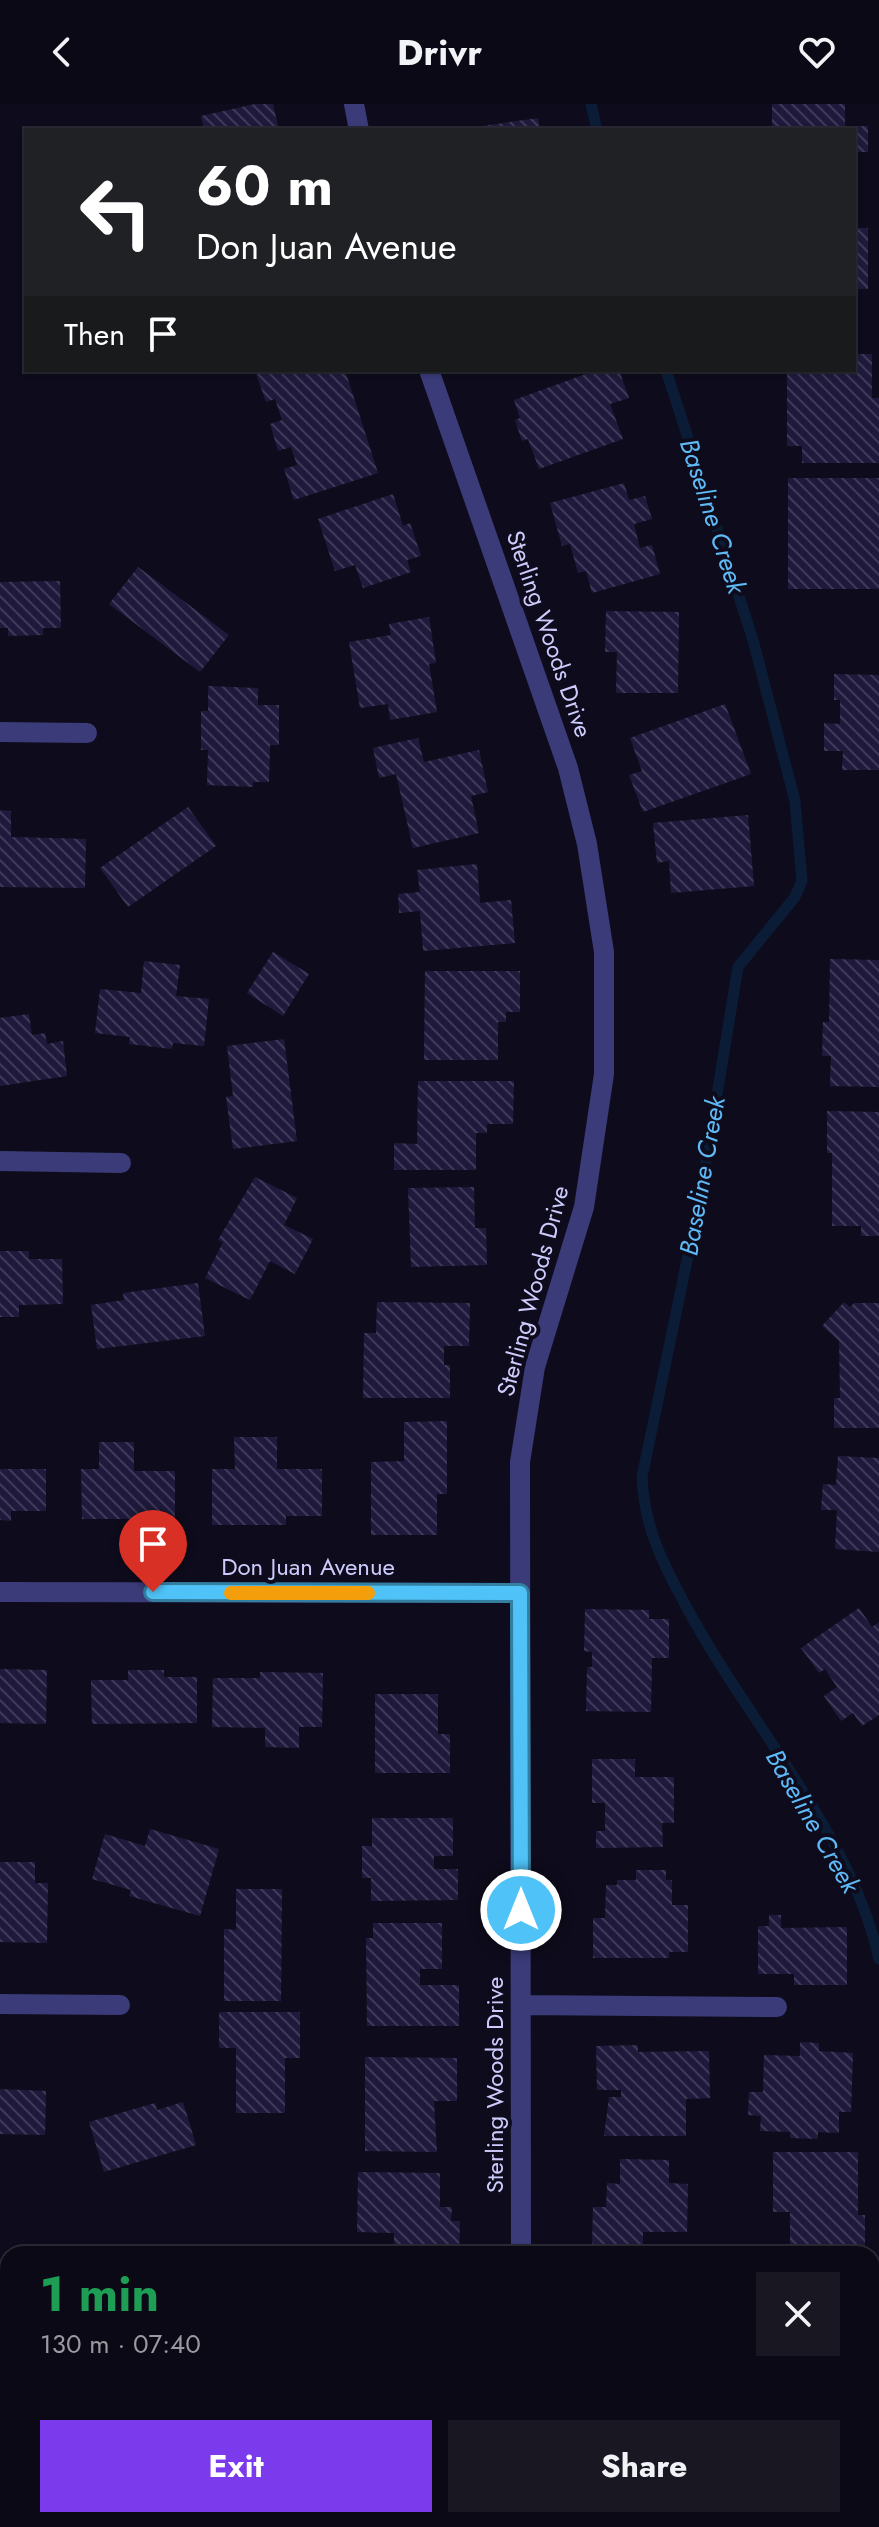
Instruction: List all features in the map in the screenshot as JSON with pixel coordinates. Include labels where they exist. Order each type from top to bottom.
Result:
[{"type":"street","points":[[354,104],[359,128]]},
{"type":"street","name":"Sterling Woods Drive","points":[[430,372],[568,768],[587,844],[604,952],[604,1074],[584,1207],[535,1367],[520,1462],[521,2246]]},
{"type":"street","points":[[0,732],[87,733]]},
{"type":"street","points":[[0,1161],[121,1163]]},
{"type":"street","name":"Don Juan Avenue","points":[[0,1592],[520,1593]]},
{"type":"street","points":[[0,2004],[120,2005]]},
{"type":"street","points":[[521,2005],[777,2007]]},
{"type":"building","points":[[255,104],[273,104],[279,128],[204,128],[201,116]]},
{"type":"building","points":[[772,104],[845,104],[845,126],[868,126],[868,152],[856,152],[856,128],[772,128]]},
{"type":"building","points":[[538,118],[540,128],[469,128]]},
{"type":"building","points":[[856,228],[868,228],[868,289],[856,289]]},
{"type":"building","points":[[856,354],[872,354],[872,398],[879,398],[879,463],[802,463],[802,446],[787,446],[787,372],[856,372]]},
{"type":"building","points":[[256,372],[346,372],[378,473],[294,500],[284,469],[297,465],[291,447],[278,451],[270,424],[282,420],[275,399],[266,402]]},
{"type":"building","points":[[591,372],[620,372],[629,398],[610,404],[623,439],[539,469],[528,439],[522,441],[515,420],[520,418],[514,400]]},
{"type":"building","points":[[788,478],[879,478],[879,589],[788,589]]},
{"type":"building","points":[[624,483],[629,500],[645,496],[652,519],[634,524],[640,548],[652,545],[660,574],[592,593],[586,571],[578,573],[570,544],[562,546],[550,503]]},
{"type":"building","points":[[393,494],[403,526],[410,523],[421,556],[407,560],[411,572],[363,588],[355,565],[335,571],[318,519]]},
{"type":"building","points":[[138,567],[229,635],[200,672],[109,604]]},
{"type":"building","points":[[60,581],[61,628],[43,628],[43,635],[8,636],[8,628],[0,628],[0,582]]},
{"type":"building","points":[[606,611],[679,612],[678,693],[616,693],[617,652],[605,652]]},
{"type":"building","points":[[429,617],[436,663],[429,664],[437,712],[390,720],[388,704],[360,708],[349,642],[391,635],[389,624]]},
{"type":"building","points":[[834,674],[879,675],[879,770],[842,770],[843,751],[824,751],[824,723],[840,724],[840,700],[834,700]]},
{"type":"building","points":[[208,686],[258,688],[258,705],[279,705],[279,745],[270,745],[269,782],[253,782],[253,787],[207,785],[208,750],[201,750],[201,711],[208,711]]},
{"type":"building","points":[[725,704],[751,774],[643,812],[629,775],[642,771],[630,738]]},
{"type":"building","points":[[418,738],[424,762],[479,750],[488,792],[471,796],[479,833],[413,848],[396,774],[379,778],[373,748]]},
{"type":"building","points":[[188,807],[216,846],[128,907],[100,868]]},
{"type":"building","points":[[0,810],[11,811],[11,837],[86,839],[85,888],[0,887]]},
{"type":"building","points":[[748,815],[754,886],[671,893],[669,861],[657,863],[653,823]]},
{"type":"building","points":[[477,864],[480,903],[511,900],[515,943],[423,951],[420,911],[399,913],[398,894],[420,892],[417,870]]},
{"type":"building","points":[[273,952],[309,974],[283,1016],[247,993]]},
{"type":"building","points":[[830,959],[879,960],[879,1087],[830,1086],[831,1056],[822,1056],[823,1022],[829,1022]]},
{"type":"building","points":[[144,961],[180,965],[176,996],[209,999],[204,1046],[173,1043],[172,1049],[129,1044],[130,1037],[95,1033],[100,989],[141,993]]},
{"type":"building","points":[[425,971],[520,971],[520,1012],[506,1012],[506,1022],[498,1022],[498,1060],[424,1060]]},
{"type":"building","points":[[29,1014],[32,1035],[45,1033],[47,1044],[63,1041],[67,1076],[0,1086],[0,1018]]},
{"type":"building","points":[[284,1039],[297,1141],[233,1149],[226,1097],[233,1096],[227,1046]]},
{"type":"building","points":[[418,1081],[514,1081],[513,1124],[487,1124],[487,1133],[476,1133],[476,1170],[394,1170],[394,1143],[417,1144]]},
{"type":"building","points":[[827,1111],[879,1112],[879,1236],[861,1236],[861,1226],[832,1226],[832,1153],[827,1153]]},
{"type":"building","points":[[255,1177],[297,1198],[284,1225],[313,1239],[295,1274],[270,1261],[250,1300],[205,1278],[223,1242],[218,1240]]},
{"type":"building","points":[[474,1187],[475,1228],[486,1228],[487,1265],[411,1267],[408,1188]]},
{"type":"building","points":[[0,1251],[29,1251],[29,1259],[62,1259],[63,1304],[19,1305],[19,1317],[0,1317]]},
{"type":"building","points":[[198,1283],[205,1336],[97,1349],[91,1305],[124,1300],[123,1293]]},
{"type":"building","points":[[377,1302],[470,1303],[469,1346],[444,1346],[444,1365],[450,1365],[450,1398],[363,1398],[364,1333],[376,1333]]},
{"type":"building","points":[[844,1302],[850,1307],[854,1303],[879,1303],[879,1428],[834,1428],[834,1398],[840,1398],[839,1341],[822,1326]]},
{"type":"building","points":[[447,1421],[447,1494],[437,1494],[437,1535],[371,1535],[371,1462],[404,1461],[404,1422]]},
{"type":"building","points":[[234,1437],[277,1437],[277,1469],[322,1469],[322,1516],[286,1516],[286,1525],[212,1525],[212,1469],[235,1469]]},
{"type":"building","points":[[99,1442],[134,1442],[134,1471],[175,1471],[175,1519],[82,1519],[81,1469],[99,1469]]},
{"type":"building","points":[[838,1456],[879,1458],[879,1552],[835,1549],[837,1510],[821,1510],[823,1484],[836,1485]]},
{"type":"building","points":[[0,1469],[46,1469],[46,1511],[11,1511],[11,1521],[0,1520]]},
{"type":"building","points":[[859,1608],[872,1627],[879,1622],[879,1715],[862,1726],[853,1713],[841,1721],[824,1696],[837,1687],[825,1669],[819,1673],[801,1648]]},
{"type":"building","points":[[585,1609],[649,1610],[649,1619],[669,1619],[669,1658],[652,1658],[651,1712],[586,1711],[587,1667],[592,1667],[592,1652],[584,1651]]},
{"type":"building","points":[[0,1669],[47,1670],[46,1724],[0,1723]]},
{"type":"building","points":[[128,1670],[164,1670],[164,1677],[197,1677],[197,1723],[92,1724],[91,1680],[128,1680]]},
{"type":"building","points":[[260,1672],[323,1673],[322,1727],[299,1727],[299,1748],[265,1747],[265,1728],[212,1727],[213,1678],[260,1678]]},
{"type":"building","points":[[375,1694],[438,1694],[438,1734],[450,1734],[450,1773],[375,1773]]},
{"type":"building","points":[[592,1759],[635,1759],[635,1777],[674,1777],[674,1823],[662,1823],[663,1847],[596,1848],[596,1831],[605,1831],[605,1803],[592,1803]]},
{"type":"building","points":[[372,1818],[453,1818],[453,1856],[434,1856],[434,1869],[458,1869],[458,1900],[371,1901],[371,1878],[362,1878],[362,1846],[372,1846]]},
{"type":"building","points":[[150,1829],[219,1849],[200,1916],[129,1896],[131,1890],[92,1879],[105,1834],[145,1846]]},
{"type":"building","points":[[0,1862],[35,1862],[35,1883],[48,1883],[47,1943],[0,1942]]},
{"type":"building","points":[[636,1870],[666,1870],[666,1880],[672,1880],[672,1905],[688,1905],[688,1952],[669,1952],[669,1958],[593,1958],[593,1918],[605,1918],[606,1885],[617,1885],[617,1880],[636,1880]]},
{"type":"building","points":[[236,1889],[282,1889],[281,2001],[224,2001],[224,1929],[236,1930]]},
{"type":"building","points":[[769,1915],[781,1915],[781,1928],[847,1927],[847,1985],[794,1985],[794,1974],[758,1974],[758,1926],[769,1926]]},
{"type":"building","points":[[373,1923],[442,1923],[442,1969],[420,1969],[420,1985],[459,1985],[459,2026],[367,2026],[366,1938],[373,1938]]},
{"type":"building","points":[[219,2012],[300,2012],[300,2058],[285,2058],[285,2113],[236,2113],[236,2048],[219,2048]]},
{"type":"building","points":[[800,2042],[819,2043],[819,2051],[853,2053],[851,2112],[839,2112],[839,2133],[818,2132],[818,2139],[790,2138],[790,2132],[760,2131],[761,2116],[748,2115],[749,2092],[763,2092],[764,2055],[800,2056]]},
{"type":"building","points":[[638,2045],[638,2052],[709,2051],[710,2098],[686,2099],[686,2136],[604,2136],[609,2097],[621,2097],[621,2090],[597,2090],[596,2046]]},
{"type":"building","points":[[365,2057],[457,2058],[457,2101],[434,2101],[437,2152],[365,2151]]},
{"type":"building","points":[[0,2089],[46,2091],[45,2135],[0,2134]]},
{"type":"building","points":[[183,2102],[196,2145],[104,2172],[89,2122],[155,2103],[157,2110]]},
{"type":"building","points":[[773,2152],[858,2152],[858,2215],[865,2215],[865,2246],[790,2246],[790,2212],[773,2212]]},
{"type":"building","points":[[620,2159],[669,2160],[669,2183],[688,2184],[687,2232],[643,2232],[643,2246],[592,2246],[593,2207],[606,2207],[607,2183],[620,2184]]},
{"type":"building","points":[[358,2172],[440,2173],[440,2207],[452,2207],[451,2221],[460,2221],[459,2246],[394,2246],[394,2233],[357,2232]]},
{"type":"waterway","name":"Baseline Creek","points":[[591,104],[597,128]]},
{"type":"waterway","name":"Baseline Creek","points":[[667,372],[753,640],[795,801],[802,881],[795,897],[738,967],[700,1198],[642,1477],[646,1512],[656,1545],[687,1608],[795,1779],[846,1867],[879,1959]]},
{"type":"slow traffic","points":[[231,1593],[368,1593]]},
{"type":"route","points":[[153,1592],[520,1593],[521,1910]]}]
